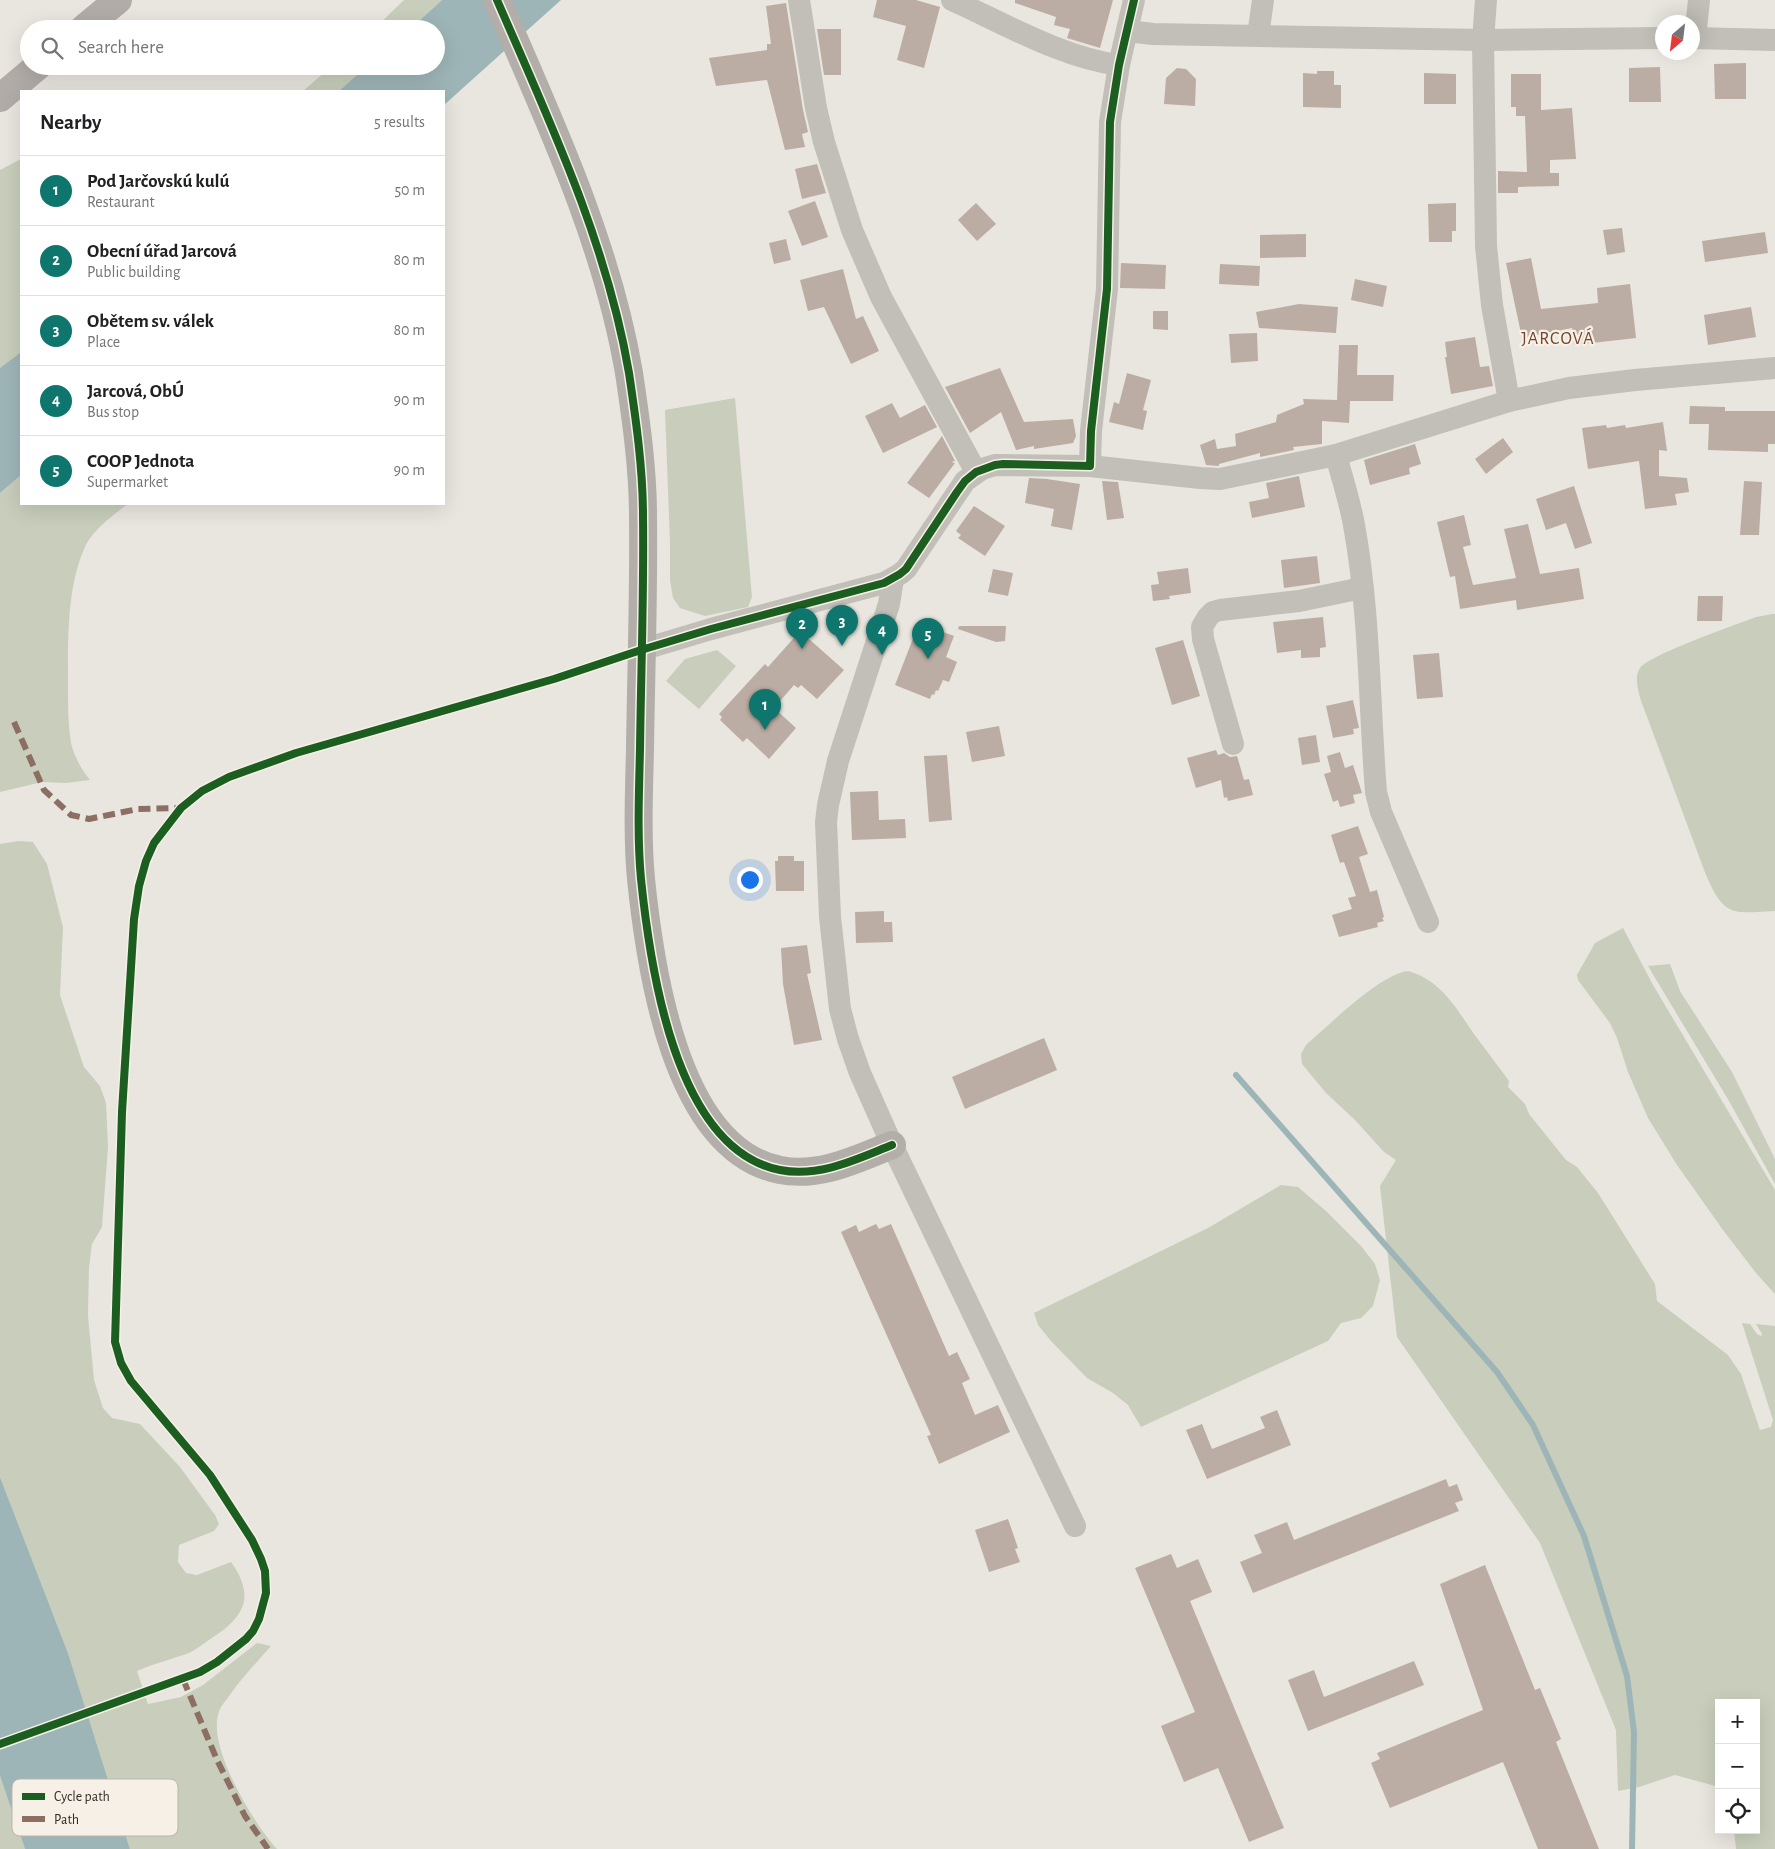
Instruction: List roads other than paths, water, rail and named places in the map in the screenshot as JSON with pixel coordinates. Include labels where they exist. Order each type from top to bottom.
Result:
[{"type":"main road","points":[[94,20],[118,0]]},
{"type":"main road","points":[[0,98],[27,75]]},
{"type":"street","points":[[497,0],[542,102],[591,230],[612,298],[629,374],[643,514],[639,794],[641,877],[661,999],[666,1021],[687,1084],[702,1110],[720,1135],[745,1156],[779,1170],[800,1173],[816,1171],[892,1145]]},
{"type":"street","points":[[799,0],[816,108],[824,142],[852,230],[880,297],[976,472]]},
{"type":"street","points":[[952,0],[1052,46],[1094,61],[1118,65]]},
{"type":"street","points":[[1090,466],[1107,289],[1110,122],[1118,65],[1134,0]]},
{"type":"street","points":[[1258,36],[1263,0]]},
{"type":"street","points":[[1486,0],[1483,40],[1486,255],[1492,305],[1509,402]]},
{"type":"street","points":[[1697,15],[1699,0]]},
{"type":"street","points":[[1127,31],[1153,34],[1483,40],[1655,38]]},
{"type":"street","points":[[1700,38],[1775,40]]},
{"type":"street","points":[[641,650],[893,579],[906,569],[965,482],[976,472],[995,465],[1090,466],[1220,479],[1336,455],[1509,402],[1569,388],[1775,368]]},
{"type":"street","points":[[1336,455],[1354,523],[1362,588],[1369,652],[1376,792],[1381,812],[1428,922]]},
{"type":"street","points":[[893,579],[889,604],[831,786],[826,822],[830,917],[840,1009],[860,1073],[892,1145],[1075,1526]]},
{"type":"street","points":[[1233,744],[1203,639],[1202,627],[1208,617],[1220,610],[1298,601],[1362,588]]},
{"type":"water","points":[[442,0],[561,0],[445,104],[445,90],[340,90],[357,75],[445,75],[445,20],[420,20]]},
{"type":"water","points":[[20,353],[20,476],[0,493],[0,368]]},
{"type":"water","points":[[0,1477],[68,1653],[108,1779],[12,1779],[12,1811],[0,1776]]},
{"type":"water","points":[[21,1836],[126,1836],[130,1849],[25,1849]]},
{"type":"waterway","points":[[1236,1075],[1497,1372],[1533,1425],[1584,1536],[1627,1676],[1634,1732],[1632,1849]]},
{"type":"place","name":"Obětem sv. válek","points":[[842,646]]},
{"type":"place","name":"Obecní úřad Jarcová","points":[[802,649]]},
{"type":"place","name":"Jarcová, ObÚ","points":[[882,655]]},
{"type":"place","name":"COOP Jednota","points":[[928,659]]},
{"type":"place","name":"Pod Jarčovskú kulú","points":[[765,730]]},
{"type":"district","name":"JARCOVÁ","points":[[1558,338]]}]
